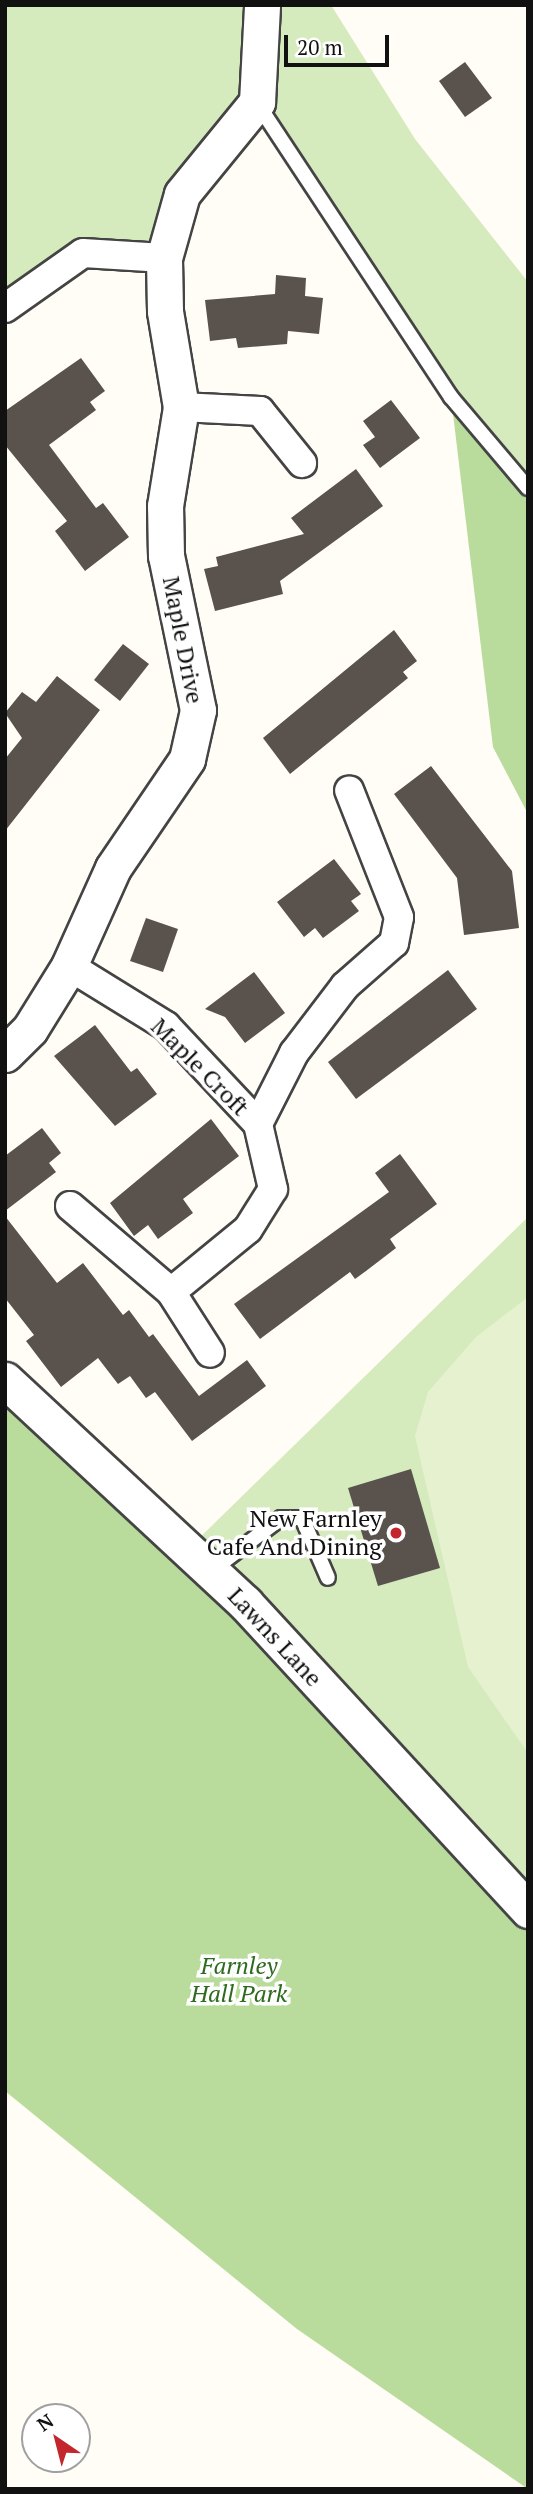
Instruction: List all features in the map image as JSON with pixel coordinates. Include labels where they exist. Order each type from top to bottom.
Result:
[{"type":"street","points":[[257,102],[262,5]]},
{"type":"street","name":"Maple Drive","points":[[5,1054],[30,1029],[69,966],[113,868],[187,759],[198,710],[166,556],[165,506],[181,407],[165,311],[164,258],[182,194],[257,102]]},
{"type":"street","points":[[5,309],[83,253],[164,258]]},
{"type":"street","points":[[181,407],[260,411],[302,463]]},
{"type":"street","name":"Maple Croft","points":[[258,1124],[294,1053],[345,986],[394,943],[399,917],[349,790]]},
{"type":"street","name":"Maple Croft","points":[[69,966],[166,1026],[258,1124],[273,1189],[248,1229],[171,1292]]},
{"type":"street","points":[[70,1206],[171,1292],[210,1353]]},
{"type":"street","name":"Lawns Lane","points":[[5,1380],[211,1571],[528,1910]]},
{"type":"lane","points":[[257,102],[451,397],[528,488]]},
{"type":"lane","points":[[211,1571],[281,1518],[302,1518],[328,1578]]},
{"type":"green space","points":[[5,5],[331,5],[415,139],[528,282],[528,488],[451,397],[257,102],[164,258],[83,253],[5,308]]},
{"type":"green space","points":[[451,397],[528,488],[528,814],[493,747]]},
{"type":"green space","points":[[528,1217],[528,1910],[188,1549]]},
{"type":"green space","points":[[528,1297],[528,1753],[468,1667],[415,1436],[428,1392],[476,1337]]},
{"type":"green space","name":"Farnley Hall Park","points":[[5,1380],[528,1910],[528,2489],[297,2329],[5,2091]]},
{"type":"building","points":[[465,62],[492,98],[465,117],[439,81]]},
{"type":"building","points":[[276,275],[306,278],[305,296],[323,298],[319,334],[288,331],[287,344],[238,348],[236,338],[210,341],[205,300],[275,294]]},
{"type":"building","points":[[81,358],[105,391],[90,402],[96,410],[49,445],[96,508],[103,503],[129,537],[85,571],[55,531],[67,521],[5,445],[5,411]]},
{"type":"building","points":[[391,400],[420,438],[380,468],[363,445],[375,437],[363,421]]},
{"type":"building","points":[[356,469],[383,506],[280,581],[283,594],[215,611],[204,569],[218,566],[216,557],[304,534],[291,518]]},
{"type":"building","points":[[394,630],[417,661],[403,672],[408,678],[290,774],[263,738]]},
{"type":"building","points":[[123,644],[149,664],[120,701],[94,680]]},
{"type":"building","points":[[57,676],[100,710],[5,831],[5,759],[22,738],[5,713],[22,692],[36,702]]},
{"type":"building","points":[[431,766],[512,871],[519,928],[464,935],[457,878],[394,794]]},
{"type":"building","points":[[334,859],[361,894],[351,901],[359,911],[323,938],[315,928],[304,937],[277,902]]},
{"type":"building","points":[[146,918],[178,929],[163,972],[130,961]]},
{"type":"building","points":[[448,970],[477,1009],[356,1099],[328,1062]]},
{"type":"building","points":[[254,972],[285,1013],[245,1043],[225,1017],[205,1009]]},
{"type":"building","points":[[95,1025],[131,1072],[137,1068],[157,1094],[115,1126],[54,1056]]},
{"type":"building","points":[[211,1119],[239,1156],[183,1199],[193,1213],[158,1239],[148,1225],[134,1236],[110,1203]]},
{"type":"building","points":[[42,1128],[61,1153],[49,1163],[56,1172],[5,1211],[5,1156]]},
{"type":"building","points":[[400,1154],[437,1204],[390,1239],[396,1248],[366,1271],[355,1279],[350,1272],[260,1339],[234,1304],[389,1192],[375,1173]]},
{"type":"building","points":[[5,1216],[57,1283],[83,1263],[123,1315],[129,1310],[149,1337],[153,1334],[199,1396],[247,1360],[266,1386],[192,1441],[155,1392],[146,1398],[130,1376],[118,1384],[98,1358],[61,1387],[26,1341],[34,1335],[5,1298]]},
{"type":"building","points":[[411,1469],[440,1568],[378,1586],[348,1488]]},
{"type":"place","name":"New Farnley Cafe And Dining","points":[[396,1533]]}]
